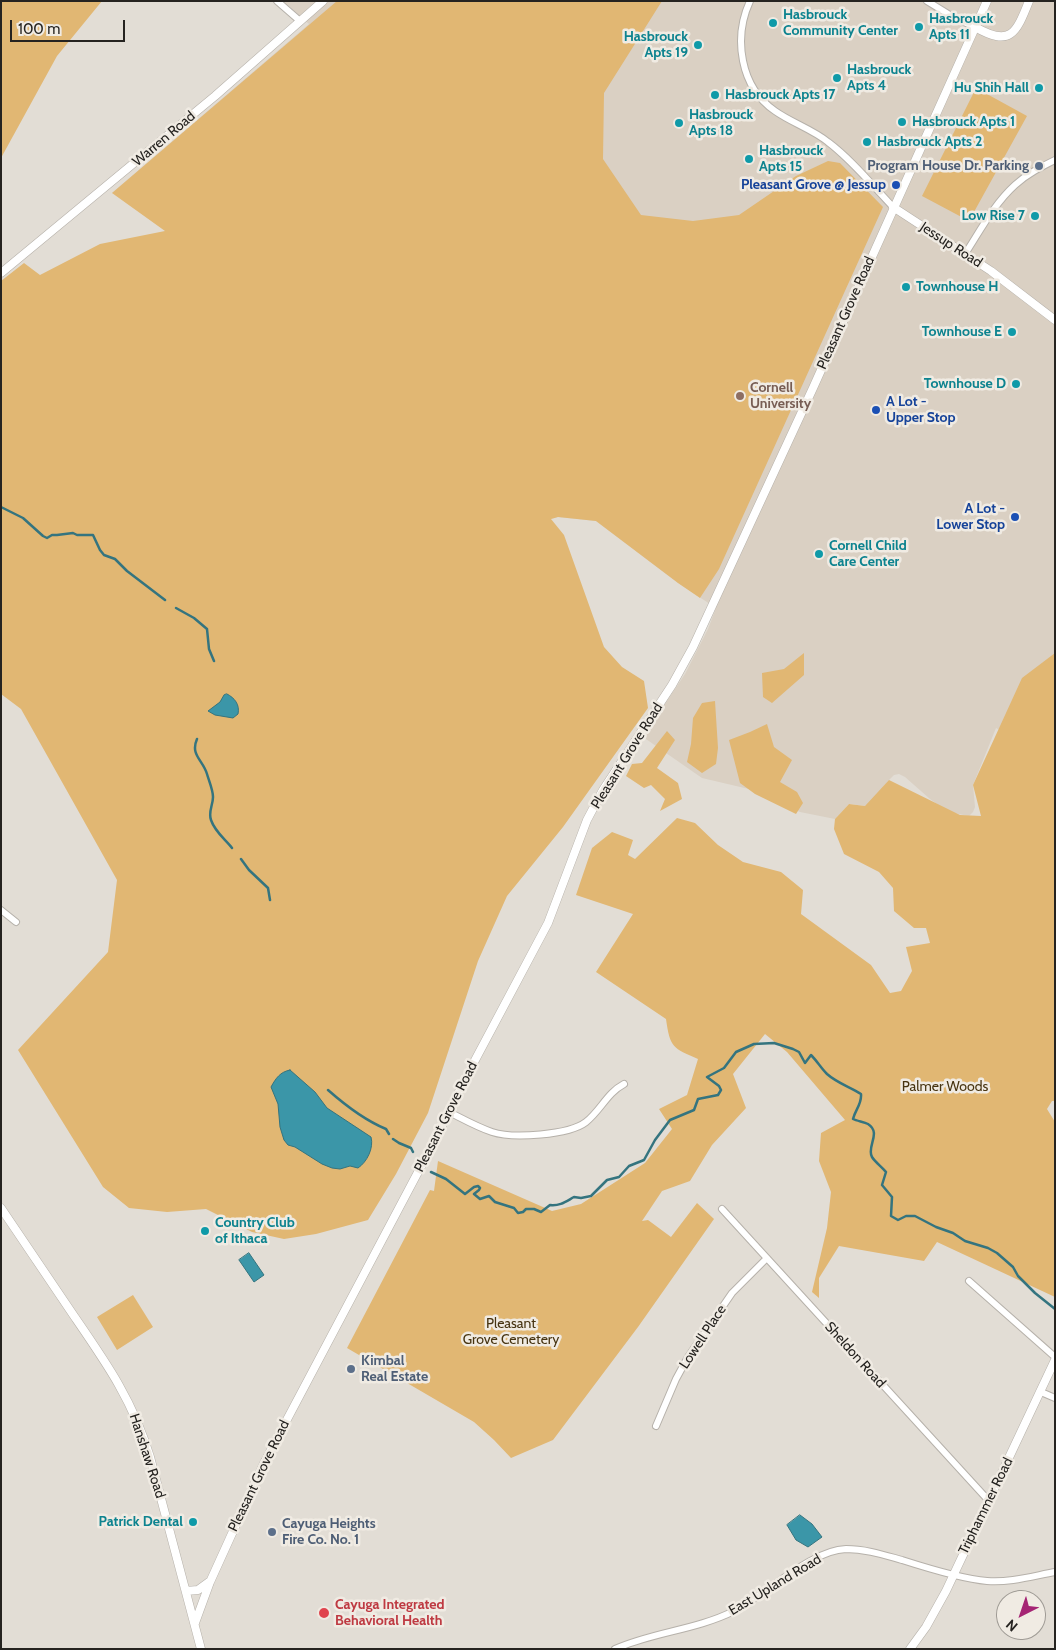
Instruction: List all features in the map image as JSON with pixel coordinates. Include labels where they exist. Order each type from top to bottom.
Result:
[{"type":"street","points":[[277,1],[300,20]]},
{"type":"street","name":"Warren Road","points":[[1,273],[215,96],[323,1]]},
{"type":"street","points":[[750,1],[741,26],[741,51],[744,68],[754,90],[777,113],[809,129],[835,147],[893,207]]},
{"type":"street","points":[[926,1],[945,13],[993,36],[1003,37],[1010,34],[1019,25],[1029,1]]},
{"type":"street","name":"Pleasant Grove Road","points":[[195,1622],[210,1582],[279,1433],[548,923],[595,805],[672,685],[693,647],[813,388],[987,1]]},
{"type":"street","points":[[965,254],[996,206],[1014,186],[1028,175],[1055,160]]},
{"type":"street","name":"Jessup Road","points":[[893,207],[965,254],[1055,320]]},
{"type":"street","points":[[1,910],[16,922]]},
{"type":"street","points":[[449,1112],[498,1133],[529,1134],[562,1130],[578,1127],[585,1123],[615,1088],[624,1084]]},
{"type":"street","name":"Hanshaw Road","points":[[1,1208],[110,1368],[142,1431],[201,1649]]},
{"type":"street","name":"Sheldon Road","points":[[722,1209],[989,1500]]},
{"type":"street","name":"Lowell Place","points":[[656,1426],[676,1379],[688,1357],[732,1293],[767,1258]]},
{"type":"street","points":[[969,1281],[1055,1359]]},
{"type":"street","name":"Triphammer Road","points":[[910,1649],[926,1627],[954,1574],[1055,1359]]},
{"type":"street","points":[[1041,1392],[1055,1398]]},
{"type":"street","name":"East Upland Road","points":[[615,1649],[650,1637],[714,1620],[743,1606],[807,1563],[838,1550],[867,1551],[974,1579],[1000,1581],[1055,1572]]},
{"type":"street","points":[[186,1591],[202,1588],[210,1582]]},
{"type":"shaded area","name":"Cornell University","points":[[283,1],[1055,1],[1055,761],[996,728],[973,785],[975,807],[969,816],[948,812],[899,774],[894,775],[889,780],[874,800],[865,806],[849,804],[835,819],[800,812],[753,790],[702,778],[643,737],[685,674],[708,629],[716,608],[678,583],[596,521],[558,517],[551,519],[303,275],[112,193],[309,24]]},
{"type":"green space","points":[[1,1],[102,1],[57,56],[1,158]]},
{"type":"green space","points":[[337,1],[662,1],[604,93],[603,159],[641,215],[693,221],[739,215],[796,176],[828,161],[840,163],[883,207],[719,569],[700,598],[596,521],[558,517],[551,519],[564,535],[604,647],[622,667],[644,681],[648,708],[563,827],[507,896],[478,961],[428,1113],[396,1174],[368,1220],[316,1234],[284,1239],[252,1232],[206,1209],[167,1212],[129,1208],[103,1187],[18,1050],[108,952],[117,880],[21,709],[1,694],[1,281],[24,263],[40,275],[100,244],[165,231],[112,193]]},
{"type":"green space","points":[[976,88],[1027,116],[969,221],[922,196]]},
{"type":"green space","points":[[804,653],[804,675],[772,703],[763,697],[762,673],[784,669]]},
{"type":"green space","name":"Palmer Woods","points":[[1055,653],[1055,1101],[1052,1101],[1047,1109],[1055,1122],[1055,1297],[937,1242],[924,1261],[839,1246],[819,1278],[819,1298],[812,1292],[827,1228],[831,1192],[819,1161],[821,1133],[845,1120],[787,1052],[765,1034],[733,1074],[746,1108],[712,1145],[690,1181],[662,1191],[642,1221],[648,1220],[671,1237],[697,1203],[714,1219],[638,1327],[553,1440],[511,1458],[474,1422],[347,1348],[430,1190],[434,1191],[438,1161],[552,1211],[581,1204],[645,1163],[672,1129],[659,1109],[687,1095],[698,1059],[674,1046],[669,1036],[666,1019],[596,972],[633,914],[576,895],[592,848],[612,832],[633,840],[628,855],[635,859],[677,818],[695,823],[718,845],[743,862],[781,872],[803,890],[801,914],[871,965],[890,993],[901,991],[912,971],[906,947],[930,943],[926,928],[914,928],[894,911],[893,888],[879,872],[844,854],[834,829],[835,819],[849,804],[865,806],[889,780],[960,815],[981,816],[973,785],[1022,678]]},
{"type":"green space","points":[[715,701],[718,748],[716,764],[702,773],[687,762],[691,744],[693,718],[702,703]]},
{"type":"green space","points":[[767,724],[774,747],[792,760],[780,782],[797,792],[803,803],[796,814],[755,794],[740,783],[729,740]]},
{"type":"green space","points":[[667,731],[675,740],[657,768],[678,783],[682,799],[660,811],[665,799],[651,785],[644,788],[626,776],[632,764],[642,763]]},
{"type":"green space","points":[[133,1295],[153,1327],[117,1350],[97,1317]]},
{"type":"water","points":[[227,694],[236,702],[238,714],[233,718],[215,715],[208,711],[220,702],[224,695]]},
{"type":"water","points":[[290,1070],[315,1092],[327,1108],[371,1137],[372,1146],[369,1154],[358,1168],[350,1166],[340,1169],[332,1168],[288,1145],[284,1140],[280,1127],[278,1104],[271,1087],[279,1076]]},
{"type":"water","points":[[249,1253],[264,1275],[254,1282],[239,1260]]},
{"type":"water","points":[[800,1515],[812,1524],[822,1537],[808,1547],[796,1540],[787,1525]]},
{"type":"waterway","points":[[1,507],[23,518],[47,538],[52,535],[73,533],[77,535],[93,535],[104,555],[115,559],[127,571],[165,600]]},
{"type":"waterway","points":[[176,608],[194,618],[207,629],[209,649],[214,661]]},
{"type":"waterway","points":[[197,739],[195,745],[196,753],[205,769],[212,791],[211,820],[218,832],[232,848]]},
{"type":"waterway","points":[[241,859],[249,870],[268,888],[270,900]]},
{"type":"waterway","points":[[431,1172],[446,1179],[465,1194],[478,1186],[480,1188],[474,1194],[480,1199],[489,1196],[495,1202],[514,1208],[518,1213],[526,1209],[534,1209],[541,1212],[550,1205],[560,1204],[574,1197],[591,1196],[607,1180],[619,1177],[629,1166],[644,1160],[655,1140],[670,1120],[694,1110],[698,1099],[718,1095],[721,1090],[719,1086],[707,1077],[724,1068],[736,1052],[754,1044],[774,1043],[799,1052],[805,1063],[811,1055],[831,1077],[861,1094],[853,1119],[868,1124],[874,1132],[871,1153],[873,1159],[886,1172],[882,1185],[892,1197],[891,1216],[898,1220],[906,1216],[915,1216],[953,1233],[965,1241],[988,1248],[997,1253],[1013,1267],[1018,1276],[1035,1293],[1055,1309]]},
{"type":"waterway","points":[[328,1090],[355,1112],[386,1129],[389,1134]]},
{"type":"waterway","points":[[393,1139],[411,1148],[413,1152]]},
{"type":"place","name":"Hasbrouck Community Center","points":[[773,23]]},
{"type":"place","name":"Hasbrouck Apts 11","points":[[919,27]]},
{"type":"place","name":"Hasbrouck Apts 19","points":[[698,45]]},
{"type":"place","name":"Hasbrouck Apts 4","points":[[837,78]]},
{"type":"place","name":"Hu Shih Hall","points":[[1039,88]]},
{"type":"place","name":"Hasbrouck Apts 17","points":[[715,95]]},
{"type":"place","name":"Hasbrouck Apts 1","points":[[902,122]]},
{"type":"place","name":"Hasbrouck Apts 18","points":[[679,123]]},
{"type":"place","name":"Hasbrouck Apts 2","points":[[867,142]]},
{"type":"place","name":"Hasbrouck Apts 15","points":[[749,159]]},
{"type":"place","name":"Program House Dr. Parking","points":[[1039,166]]},
{"type":"place","name":"Pleasant Grove @ Jessup","points":[[896,185]]},
{"type":"place","name":"Low Rise 7","points":[[1035,216]]},
{"type":"place","name":"Townhouse H","points":[[906,287]]},
{"type":"place","name":"Townhouse E","points":[[1012,332]]},
{"type":"place","name":"Townhouse D","points":[[1016,384]]},
{"type":"place","name":"Cornell University","points":[[740,396]]},
{"type":"place","name":"A Lot - Upper Stop","points":[[876,410]]},
{"type":"place","name":"A Lot - Lower Stop","points":[[1015,517]]},
{"type":"place","name":"Cornell Child Care Center","points":[[819,554]]},
{"type":"place","name":"Country Club of Ithaca","points":[[205,1231]]},
{"type":"place","name":"Kimbal Real Estate","points":[[351,1369]]},
{"type":"place","name":"Patrick Dental","points":[[193,1522]]},
{"type":"place","name":"Cayuga Heights Fire Co. No. 1","points":[[272,1532]]},
{"type":"place","name":"Cayuga Integrated Behavioral Health","points":[[324,1613]]},
{"type":"park label","name":"Pleasant Grove Cemetery","points":[[511,1332]]}]
